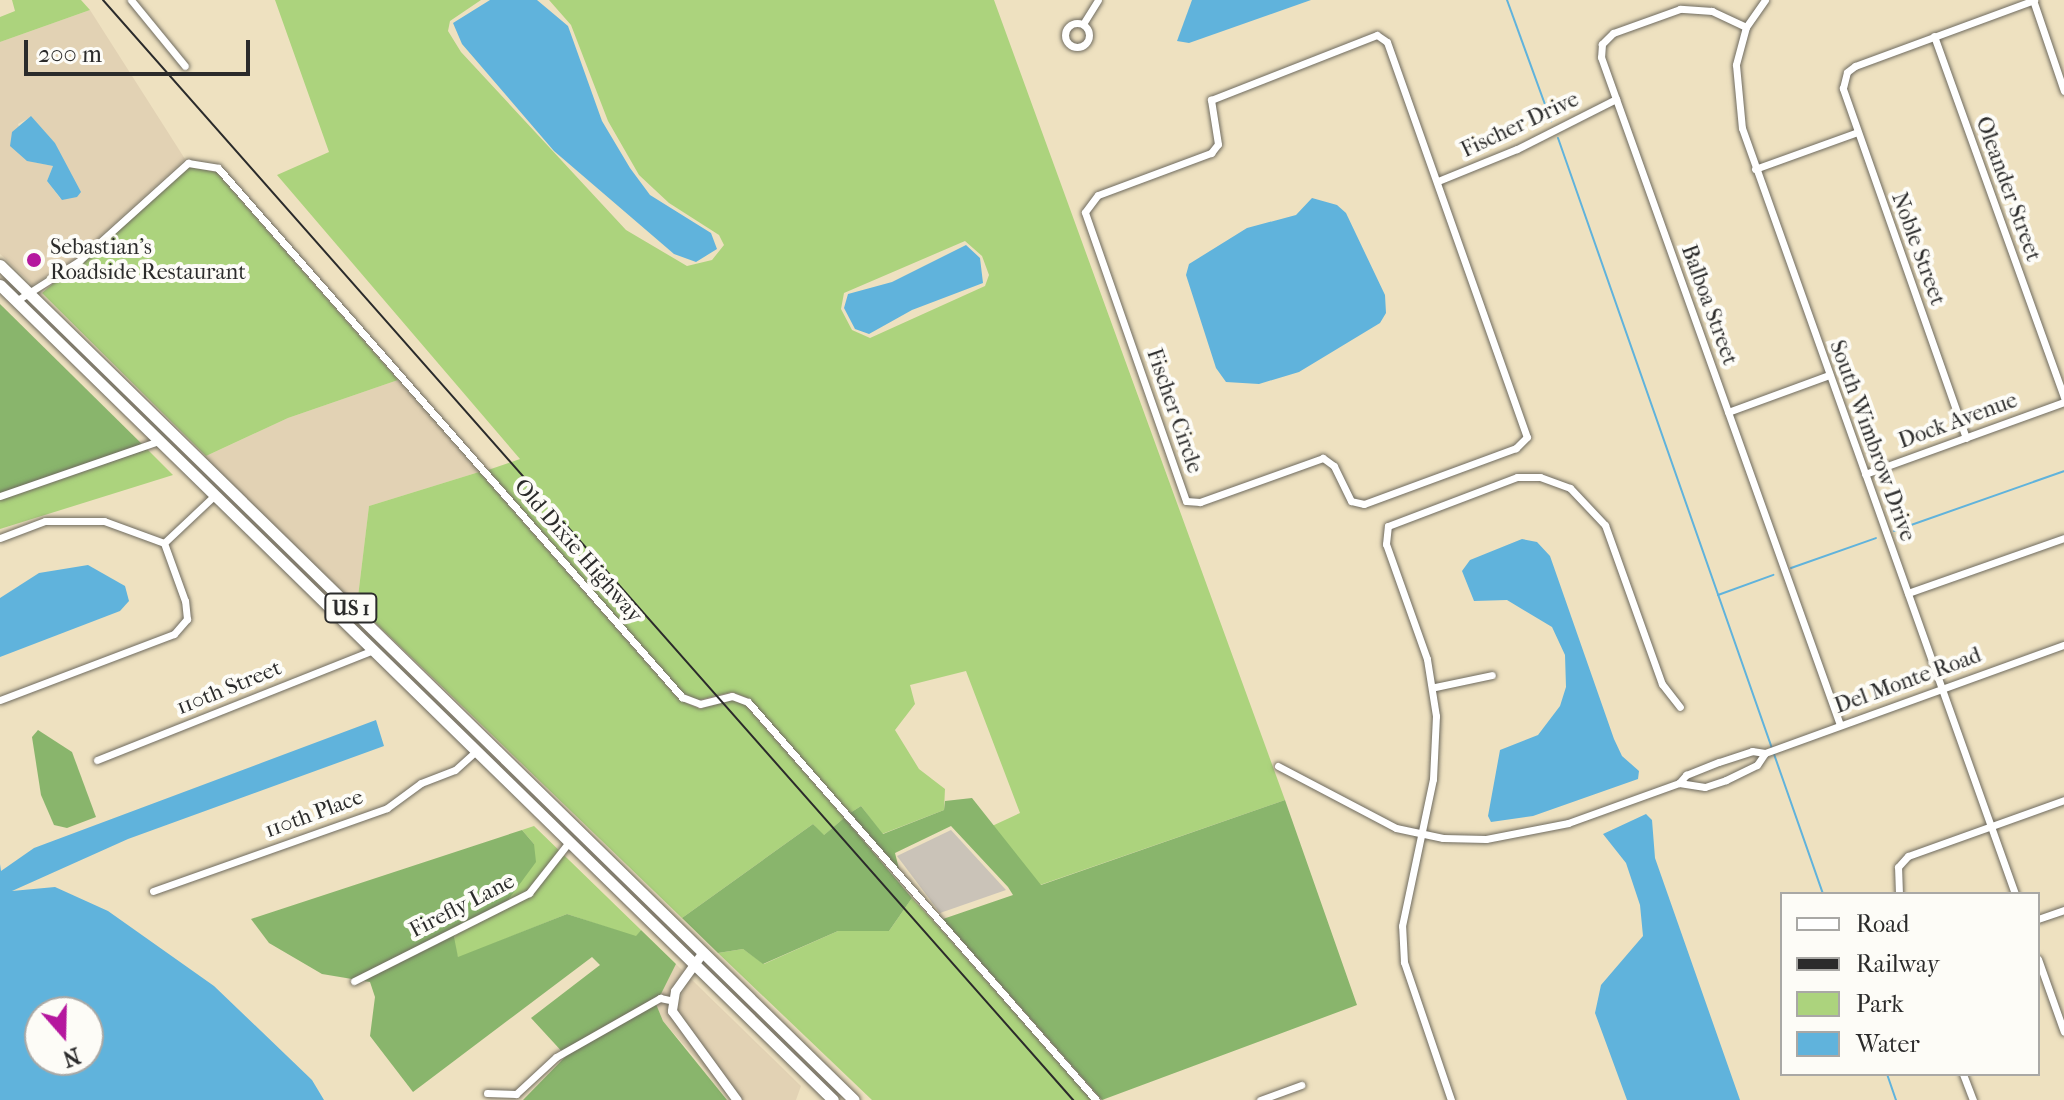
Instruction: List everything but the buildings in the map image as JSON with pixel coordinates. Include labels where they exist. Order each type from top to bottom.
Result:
[{"type":"main road","name":"US 1","points":[[0,265],[854,1100]]},
{"type":"main road","name":"US 1","points":[[0,285],[833,1100]]},
{"type":"main road","points":[[215,495],[237,496]]},
{"type":"main road","points":[[447,723],[467,721]]},
{"type":"street","points":[[131,0],[185,66]]},
{"type":"street","points":[[1083,24],[1098,0]]},
{"type":"street","name":"South Wimbrow Drive","points":[[1765,0],[1746,27],[1735,89],[1755,169],[2014,892]]},
{"type":"street","points":[[1934,36],[2033,0],[2064,91]]},
{"type":"street","name":"Balboa Street","points":[[1746,27],[1712,11],[1680,9],[1613,33],[1602,44],[1601,57],[1840,725]]},
{"type":"street","name":"Fischer Circle","points":[[1377,35],[1387,42],[1438,181],[1527,437],[1523,443],[1364,504],[1351,501],[1334,466],[1323,458],[1200,502],[1186,501],[1085,212],[1090,202],[1211,153],[1218,144],[1211,100],[1377,35]]},
{"type":"street","name":"Noble Street","points":[[1934,36],[1847,72],[1843,88],[1966,438]]},
{"type":"street","name":"Oleander Street","points":[[1934,36],[2064,400]]},
{"type":"street","name":"Fischer Drive","points":[[1438,181],[1517,149],[1616,99]]},
{"type":"street","points":[[1755,169],[1858,132]]},
{"type":"street","name":"Old Dixie Highway","points":[[16,301],[79,261],[188,163],[218,168],[682,697],[700,704],[732,696],[748,702],[1096,1100]]},
{"type":"street","points":[[1728,412],[1829,375]]},
{"type":"street","name":"Dock Avenue","points":[[1865,474],[2064,400]]},
{"type":"street","points":[[0,496],[159,441]]},
{"type":"street","points":[[1451,1100],[1404,962],[1402,926],[1437,745],[1435,687],[1386,544],[1388,526],[1499,481],[1540,477],[1570,488],[1598,512],[1662,684],[1680,707]]},
{"type":"street","points":[[164,543],[215,495]]},
{"type":"street","points":[[0,538],[45,521],[104,521],[164,543],[185,601],[187,619],[174,634],[0,700]]},
{"type":"street","points":[[1908,593],[2064,538]]},
{"type":"street","name":"Del Monte Road","points":[[1765,753],[2064,645]]},
{"type":"street","name":"110th Street","points":[[97,760],[374,650]]},
{"type":"street","points":[[1435,687],[1492,675]]},
{"type":"street","name":"110th Place","points":[[153,891],[387,808],[421,783],[455,770],[476,751]]},
{"type":"street","points":[[1278,766],[1358,812],[1421,833],[1486,839],[1528,834],[1679,783],[1705,787],[1757,765],[1765,753],[1752,751],[1719,762],[1686,775],[1679,783]]},
{"type":"street","points":[[1719,762],[1726,780]]},
{"type":"street","points":[[1899,892],[1898,867],[1908,856],[2064,800]]},
{"type":"street","name":"Firefly Lane","points":[[354,981],[529,893],[569,842]]},
{"type":"street","points":[[2040,918],[2064,910]]},
{"type":"street","points":[[703,952],[693,963],[672,1011],[682,1030],[737,1100]]},
{"type":"street","points":[[2040,965],[2064,1032]]},
{"type":"street","points":[[487,1093],[516,1094],[556,1057],[660,998],[674,1001]]},
{"type":"street","points":[[1964,1076],[1973,1100]]},
{"type":"street","points":[[1260,1100],[1301,1085]]},
{"type":"shaded area","points":[[90,10],[185,159],[76,258],[33,285],[0,254],[0,42]],"holes":[[[31,117],[55,143],[76,187],[60,198],[47,181],[53,166],[33,162],[18,124]]]},
{"type":"shaded area","points":[[398,380],[479,472],[369,506],[357,605],[204,457],[288,418]]},
{"type":"shaded area","points":[[951,830],[1006,890],[940,913],[897,856]]},
{"type":"shaded area","points":[[676,964],[683,971],[671,990],[669,1013],[732,1100],[663,1021],[656,1004]]},
{"type":"shaded area","points":[[689,977],[801,1086],[796,1100],[742,1100],[676,1010]]},
{"type":"green space","points":[[12,0],[81,0],[90,10],[0,42],[0,17],[15,11]]},
{"type":"green space","points":[[275,0],[481,0],[450,21],[448,31],[461,52],[626,230],[687,266],[712,260],[724,245],[719,235],[669,203],[639,175],[608,121],[571,25],[549,0],[994,0],[1285,800],[1040,885],[992,826],[1020,813],[966,671],[910,685],[915,704],[895,730],[919,769],[945,789],[944,810],[882,834],[861,806],[850,813],[750,699],[732,692],[699,700],[684,694],[488,470],[520,459],[277,175],[329,152]],"holes":[[[965,241],[982,256],[989,275],[985,286],[870,338],[852,330],[841,309],[844,293]]]},
{"type":"green space","points":[[189,167],[216,172],[398,380],[288,418],[206,456],[42,293]]},
{"type":"green space","points":[[0,304],[148,450],[0,500]]},
{"type":"green space","points":[[148,450],[173,475],[0,529],[0,500]]},
{"type":"green space","points":[[479,472],[679,700],[700,709],[732,700],[745,705],[844,818],[823,836],[813,824],[682,918],[357,605],[369,506]]},
{"type":"green space","points":[[38,730],[72,752],[96,817],[67,828],[54,825],[41,795],[32,737]]},
{"type":"green space","points":[[972,798],[1041,885],[1285,800],[1357,1005],[1102,1100],[943,919],[1013,895],[1008,887],[951,826],[895,853],[899,869],[850,813],[861,806],[883,834],[944,810],[945,801]]},
{"type":"green space","points":[[844,818],[912,898],[889,931],[838,931],[763,964],[743,949],[718,953],[682,918],[813,824],[824,835]]},
{"type":"green space","points":[[534,826],[641,930],[636,937],[567,914],[458,958],[453,939],[534,844],[522,830]]},
{"type":"green space","points":[[522,830],[534,844],[536,862],[505,904],[465,925],[454,937],[458,957],[567,914],[636,936],[641,930],[676,964],[656,1004],[663,1021],[727,1100],[523,1100],[566,1056],[531,1018],[600,965],[592,957],[413,1092],[370,1036],[375,997],[370,982],[322,974],[269,943],[251,919]]},
{"type":"green space","points":[[912,898],[1091,1100],[872,1100],[718,953],[743,949],[764,964],[838,931],[889,931]]},
{"type":"water","points":[[490,0],[537,0],[568,26],[602,121],[630,168],[650,195],[711,233],[717,249],[696,262],[674,254],[554,151],[462,44],[453,23]]},
{"type":"water","points":[[1192,0],[1311,0],[1189,43],[1177,41]]},
{"type":"water","points":[[31,116],[55,143],[81,192],[77,197],[62,200],[47,181],[53,166],[27,161],[10,146],[12,132]]},
{"type":"water","points":[[1312,198],[1337,205],[1346,213],[1385,295],[1386,313],[1380,323],[1299,372],[1259,384],[1226,382],[1216,368],[1186,275],[1189,264],[1247,228],[1296,215]]},
{"type":"water","points":[[966,245],[980,258],[983,283],[912,310],[869,334],[855,329],[844,308],[848,294],[892,282]]},
{"type":"water","points":[[1522,539],[1537,542],[1550,556],[1614,739],[1622,756],[1639,771],[1638,779],[1533,816],[1491,822],[1488,816],[1500,750],[1538,735],[1560,706],[1566,687],[1565,655],[1552,627],[1507,600],[1474,601],[1462,571],[1470,560]]},
{"type":"water","points":[[88,565],[125,586],[129,601],[120,611],[0,657],[0,598],[39,573]]},
{"type":"water","points":[[376,720],[384,746],[128,839],[12,891],[55,887],[108,911],[214,986],[312,1080],[324,1100],[0,1100],[0,864],[1,871],[34,848]]},
{"type":"water","points":[[1646,814],[1652,820],[1655,858],[1740,1100],[1627,1100],[1595,1013],[1601,985],[1643,936],[1640,905],[1626,863],[1603,834]]},
{"type":"waterway","points":[[1507,0],[1551,121]]},
{"type":"waterway","points":[[1558,138],[1822,892]]},
{"type":"waterway","points":[[1894,531],[2064,471]]},
{"type":"waterway","points":[[1791,568],[1876,538]]},
{"type":"waterway","points":[[1718,595],[1773,575]]},
{"type":"waterway","points":[[1888,1076],[1896,1100]]},
{"type":"railway","points":[[103,0],[1073,1100]]},
{"type":"place","name":"Sebastian's Roadside Restaurant","points":[[34,260]]}]
